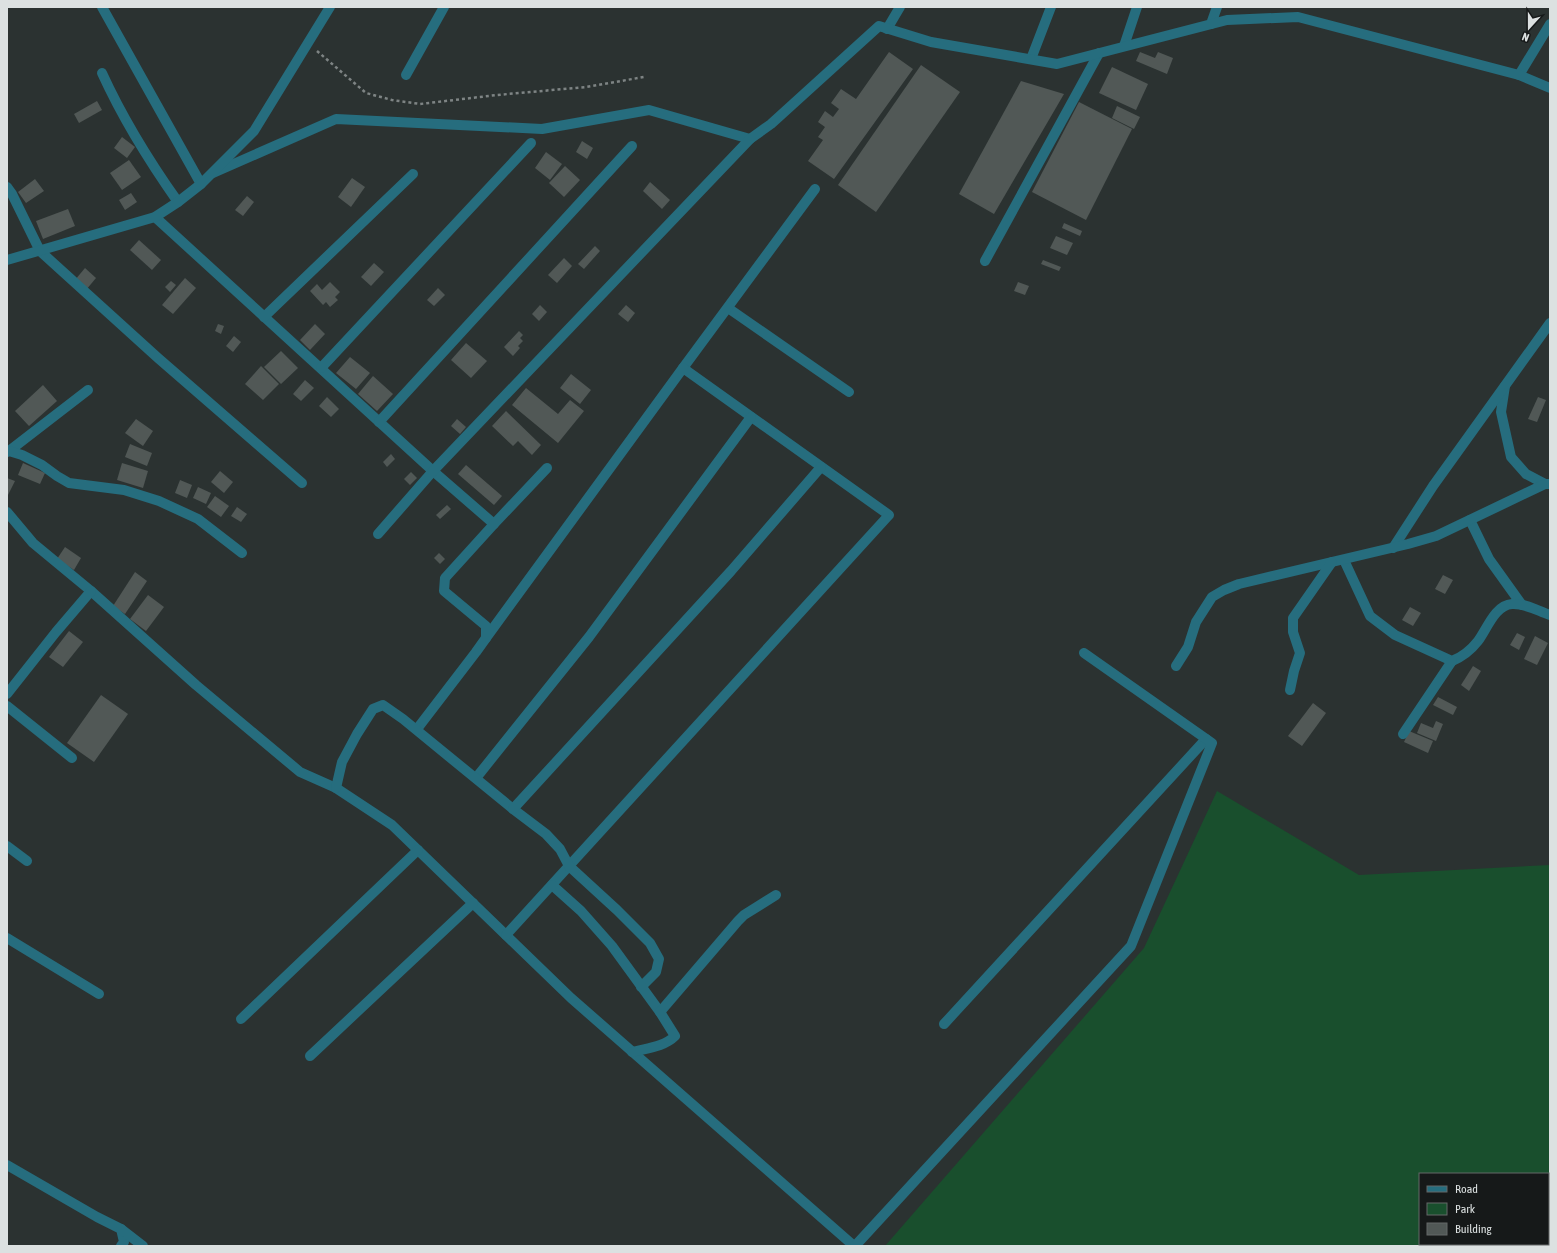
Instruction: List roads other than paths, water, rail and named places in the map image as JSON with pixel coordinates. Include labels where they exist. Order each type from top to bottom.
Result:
[{"type":"street","points":[[102,7],[201,184]]},
{"type":"street","points":[[7,260],[155,216],[178,202],[201,184],[254,131],[306,43],[330,7]]},
{"type":"street","points":[[406,75],[444,7]]},
{"type":"street","points":[[887,29],[900,7]]},
{"type":"street","points":[[1031,59],[1051,7]]},
{"type":"street","points":[[1124,46],[1137,7]]},
{"type":"street","points":[[1211,24],[1217,7]]},
{"type":"street","points":[[378,534],[432,471],[750,139],[771,124],[879,26],[931,42],[1057,64],[1227,20],[1298,17],[1519,75],[1550,88]]},
{"type":"street","points":[[1519,75],[1550,24]]},
{"type":"street","points":[[985,261],[1099,53]]},
{"type":"street","points":[[102,73],[116,104],[151,164],[178,202]]},
{"type":"street","points":[[213,173],[336,119],[542,129],[649,110],[750,139]]},
{"type":"street","points":[[321,368],[531,143]]},
{"type":"street","points":[[379,422],[632,146]]},
{"type":"street","points":[[264,316],[413,174]]},
{"type":"street","points":[[7,187],[12,194],[40,251],[158,358],[302,483]]},
{"type":"street","points":[[417,729],[476,652],[815,189]]},
{"type":"street","points":[[155,216],[432,471],[494,524]]},
{"type":"street","points":[[728,308],[849,392]]},
{"type":"street","points":[[1393,548],[1433,486],[1550,323]]},
{"type":"street","points":[[506,935],[889,515],[683,368]]},
{"type":"street","points":[[1505,385],[1501,412],[1511,458],[1526,474],[1547,484]]},
{"type":"street","points":[[8,451],[88,390]]},
{"type":"street","points":[[476,778],[589,637],[751,417]]},
{"type":"street","points":[[8,451],[42,465],[69,483],[124,490],[159,501],[198,519],[242,553]]},
{"type":"street","points":[[513,809],[731,571],[821,467]]},
{"type":"street","points":[[486,638],[486,626],[444,591],[445,578],[547,468]]},
{"type":"street","points":[[1176,666],[1188,647],[1196,622],[1212,597],[1224,590],[1239,584],[1344,560],[1436,536],[1547,484]]},
{"type":"street","points":[[7,512],[33,544],[91,591],[196,685],[300,772],[336,788],[392,825],[571,998],[854,1246],[1131,946],[1212,743],[1084,653]]},
{"type":"street","points":[[1470,520],[1489,559],[1522,605]]},
{"type":"street","points":[[1344,560],[1370,616],[1395,635],[1452,661]]},
{"type":"street","points":[[1290,690],[1300,653],[1293,632],[1293,618],[1332,562]]},
{"type":"street","points":[[7,694],[56,632],[91,591]]},
{"type":"street","points":[[1403,734],[1452,661],[1466,654],[1501,608],[1510,604],[1522,605],[1550,615]]},
{"type":"street","points":[[336,788],[342,762],[357,734],[373,709],[383,705],[417,729],[513,809],[546,834],[560,849],[569,866],[650,943],[659,959],[656,972],[641,987]]},
{"type":"street","points":[[7,706],[72,758]]},
{"type":"street","points":[[944,1024],[1206,739]]},
{"type":"street","points":[[7,846],[27,861]]},
{"type":"street","points":[[241,1019],[418,850]]},
{"type":"street","points":[[552,885],[581,911],[607,940],[660,1012],[675,1036],[670,1041],[658,1046],[632,1052]]},
{"type":"street","points":[[660,1012],[738,921],[744,915],[776,895]]},
{"type":"street","points":[[310,1056],[474,904]]},
{"type":"street","points":[[7,938],[99,994]]},
{"type":"street","points":[[7,1165],[121,1230],[143,1246]]},
{"type":"street","points":[[121,1230],[124,1242],[121,1246]]}]
